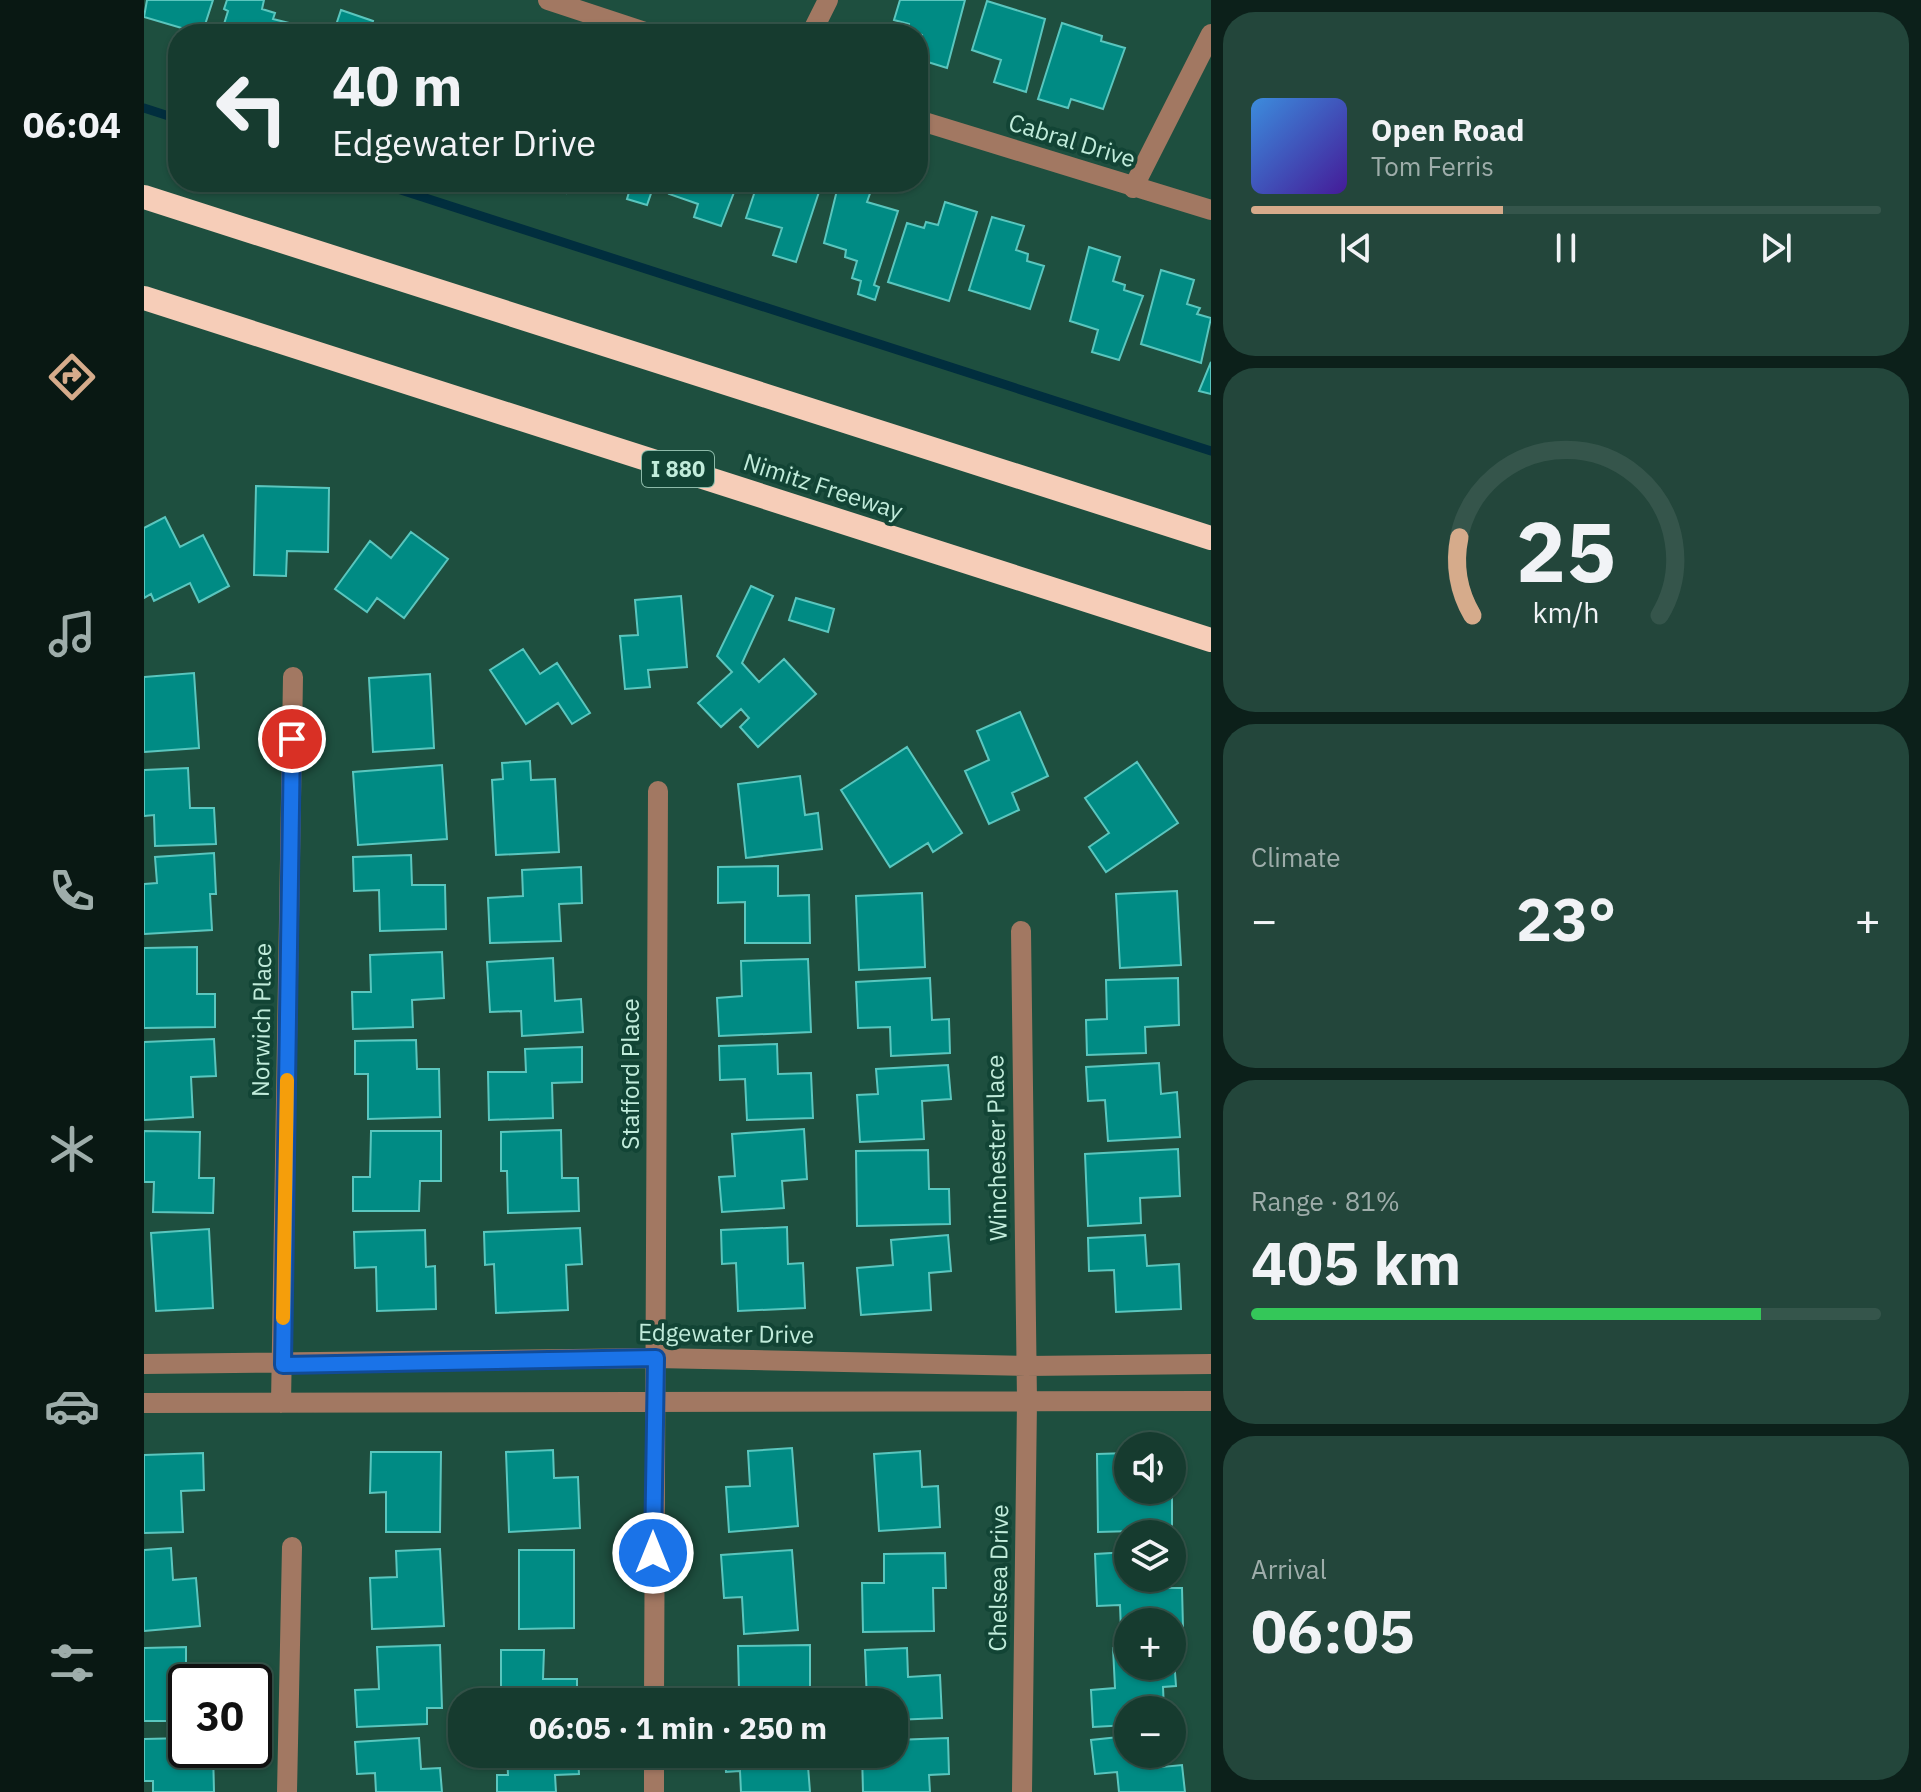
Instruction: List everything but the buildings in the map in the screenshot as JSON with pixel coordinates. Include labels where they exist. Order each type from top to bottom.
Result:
[{"type":"highway","points":[[144,197],[1211,538]]},
{"type":"highway","name":"Nimitz Freeway","points":[[144,298],[1211,640]]},
{"type":"street","points":[[548,0],[621,24]]},
{"type":"street","points":[[816,24],[828,0]]},
{"type":"street","points":[[1133,188],[1211,34]]},
{"type":"street","name":"Cabral Drive","points":[[928,123],[1211,210]]},
{"type":"street","name":"Norwich Place","points":[[281,1403],[293,677]]},
{"type":"street","name":"Stafford Place","points":[[654,1688],[658,791]]},
{"type":"street","name":"Winchester Place","points":[[1021,931],[1026,1366]]},
{"type":"street","name":"Edgewater Drive","points":[[144,1364],[283,1365],[656,1358],[1026,1366],[1211,1364]]},
{"type":"street","name":"Chelsea Drive","points":[[1022,1792],[1026,1366]]},
{"type":"street","points":[[144,1403],[1211,1401]]},
{"type":"street","points":[[287,1792],[292,1547]]},
{"type":"street","points":[[654,1768],[654,1792]]},
{"type":"waterway","points":[[144,108],[168,116]]},
{"type":"waterway","points":[[407,192],[1211,451]]},
{"type":"slow traffic","points":[[283,1318],[287,1080]]},
{"type":"route","points":[[292,739],[283,1365],[656,1358],[653,1553]]}]
